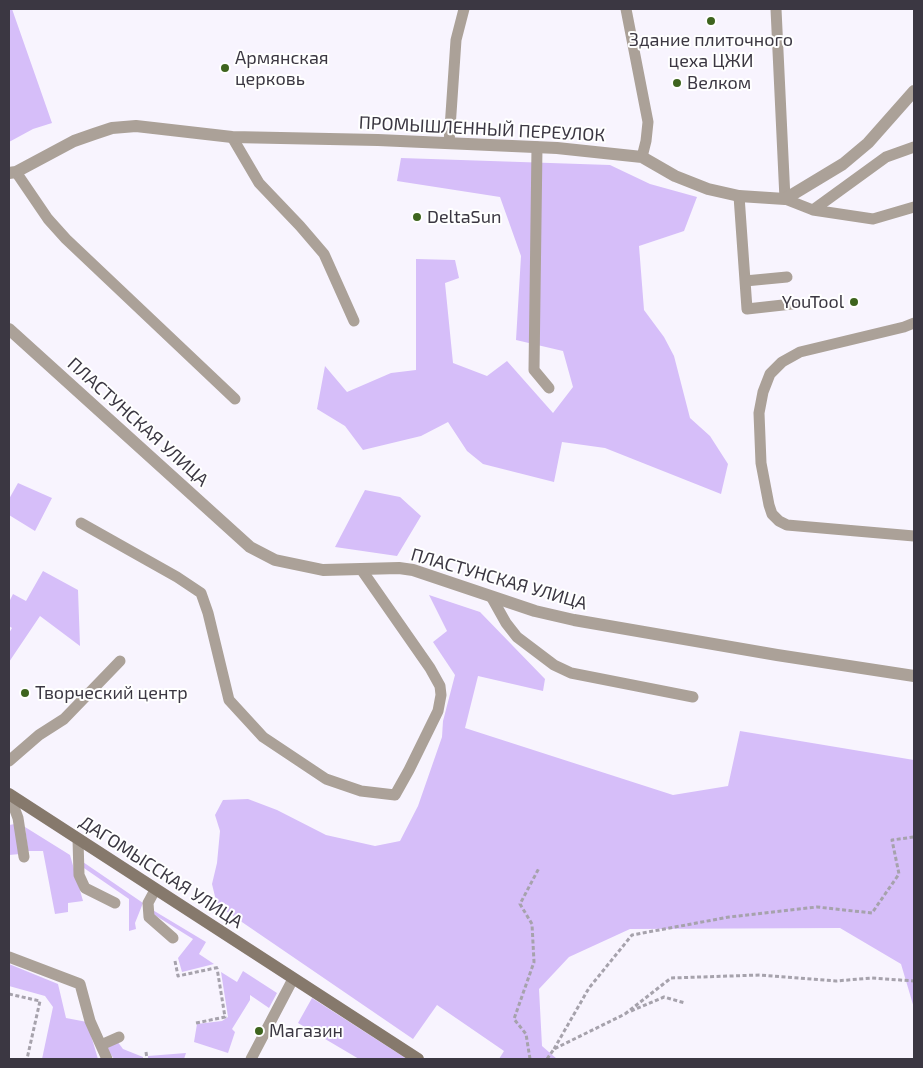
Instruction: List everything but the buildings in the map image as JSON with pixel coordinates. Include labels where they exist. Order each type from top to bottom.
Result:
[{"type":"street","points":[[784,199],[843,164],[868,143],[914,91]]},
{"type":"street","name":"ПРОМЫШЛЕННЫЙ ПЕРЕУЛОК","points":[[12,173],[74,141],[112,128],[136,126],[232,137],[538,147],[642,157],[675,176],[708,189],[739,196],[784,199]]},
{"type":"street","name":"ПЛАСТУНСКАЯ УЛИЦА","points":[[9,328],[250,547],[275,560],[324,570],[399,568],[412,570],[492,598],[574,620],[777,655],[914,676]]},
{"type":"street","name":"ДАГОМЫССКАЯ УЛИЦА","points":[[11,800],[78,839],[418,1059]]},
{"type":"lane","points":[[449,143],[456,40],[464,9]]},
{"type":"lane","points":[[626,9],[648,122],[642,157]]},
{"type":"lane","points":[[776,9],[784,199],[812,210],[873,219],[914,207]]},
{"type":"lane","points":[[232,137],[259,183],[324,254],[354,321]]},
{"type":"lane","points":[[538,147],[534,370],[549,388]]},
{"type":"lane","points":[[812,210],[886,157],[914,147]]},
{"type":"lane","points":[[12,173],[48,220],[66,239],[235,400]]},
{"type":"lane","points":[[739,196],[747,309],[792,304]]},
{"type":"lane","points":[[745,281],[787,277]]},
{"type":"lane","points":[[914,323],[904,328],[800,352],[782,362],[770,374],[763,392],[759,413],[761,463],[767,497],[772,514],[779,521],[787,525],[914,536]]},
{"type":"lane","points":[[81,523],[177,577],[201,593],[208,613],[229,700],[263,737],[326,779],[361,791],[395,795],[410,770],[438,710],[441,695],[440,686],[430,668],[361,569]]},
{"type":"lane","points":[[492,598],[506,623],[517,636],[554,665],[571,673],[693,697]]},
{"type":"lane","points":[[9,761],[39,734],[64,719],[120,660]]},
{"type":"lane","points":[[11,800],[18,818],[24,857]]},
{"type":"lane","points":[[78,839],[79,875],[85,888],[115,902]]},
{"type":"lane","points":[[155,890],[148,903],[149,917],[173,938]]},
{"type":"lane","points":[[9,957],[80,984],[90,1021],[107,1059]]},
{"type":"lane","points":[[251,1059],[293,979]]},
{"type":"lane","points":[[101,1045],[119,1037]]},
{"type":"path","points":[[547,1059],[589,988],[632,935],[729,917],[816,907],[872,913],[899,874],[892,840],[914,837]]},
{"type":"path","points":[[530,1059],[526,1034],[514,1019],[534,962],[532,924],[520,904],[539,868]]},
{"type":"path","points":[[176,961],[178,976],[218,968],[225,1017],[196,1022]]},
{"type":"path","points":[[625,1014],[671,978],[760,975],[836,981],[872,978],[914,981]]},
{"type":"path","points":[[9,994],[40,1001],[27,1059]]},
{"type":"path","points":[[554,1049],[664,997],[685,1003]]},
{"type":"path","points":[[24,1048],[29,1048]]},
{"type":"path","points":[[146,1052],[147,1059]]},
{"type":"shaded area","points":[[9,9],[12,9],[52,123],[33,129],[9,142]]},
{"type":"shaded area","points":[[401,158],[610,165],[650,184],[697,197],[684,231],[639,246],[644,310],[664,337],[674,356],[690,418],[710,436],[728,464],[721,494],[605,448],[562,442],[554,482],[483,464],[467,451],[448,422],[421,436],[363,450],[345,426],[317,409],[325,366],[347,392],[391,373],[416,370],[416,259],[455,260],[459,278],[445,283],[453,363],[487,376],[507,361],[553,413],[573,387],[563,351],[516,340],[521,256],[500,197],[397,181]]},
{"type":"shaded area","points":[[18,483],[52,498],[35,531],[9,515],[9,499]]},
{"type":"shaded area","points":[[365,490],[400,497],[421,516],[397,556],[335,547]]},
{"type":"shaded area","points":[[43,571],[78,590],[80,646],[40,616],[9,662],[9,633],[12,628],[9,626],[9,602],[13,594],[26,601]]},
{"type":"shaded area","points":[[429,595],[480,612],[545,679],[543,691],[478,676],[465,728],[673,795],[728,786],[740,731],[914,760],[914,1008],[901,964],[840,928],[630,929],[569,957],[539,989],[542,1046],[557,1059],[499,1059],[504,1051],[437,1005],[413,1039],[217,905],[212,884],[217,863],[220,831],[215,815],[223,800],[248,799],[277,810],[326,835],[375,846],[400,841],[418,806],[442,737],[443,721],[455,675],[433,642],[447,631]]},
{"type":"shaded area","points":[[15,824],[20,854],[9,855],[9,825]]},
{"type":"shaded area","points":[[25,827],[70,855],[83,901],[68,903],[68,912],[55,914],[43,851],[28,851]]},
{"type":"shaded area","points":[[83,862],[143,903],[135,923],[136,929],[129,931],[129,899],[81,866]]},
{"type":"shaded area","points":[[151,909],[206,942],[199,954],[214,964],[182,972],[178,958],[193,939],[153,914]]},
{"type":"shaded area","points":[[9,964],[58,984],[66,1018],[87,1022],[98,1059],[42,1059],[53,1007],[45,996],[9,986]]},
{"type":"shaded area","points":[[243,971],[277,993],[269,1008],[250,995],[250,1000],[232,1029],[235,1032],[228,1053],[194,1042],[197,1024],[222,1021],[228,1017],[221,972],[237,982]]},
{"type":"shaded area","points":[[312,998],[407,1059],[359,1059],[298,1023]]},
{"type":"shaded area","points":[[117,1041],[123,1049],[143,1057],[143,1059],[114,1059],[105,1046]]},
{"type":"shaded area","points":[[186,1053],[184,1059],[148,1059],[148,1056]]},
{"type":"place","name":"Здание плиточного цеха ЦЖИ","points":[[711,21]]},
{"type":"place","name":"Армянская церковь","points":[[225,68]]},
{"type":"place","name":"Велком","points":[[677,83]]},
{"type":"place","name":"DeltaSun","points":[[417,217]]},
{"type":"place","name":"YouTool","points":[[854,302]]},
{"type":"place","name":"Творческий центр","points":[[25,693]]},
{"type":"place","name":"Магазин","points":[[259,1031]]}]
